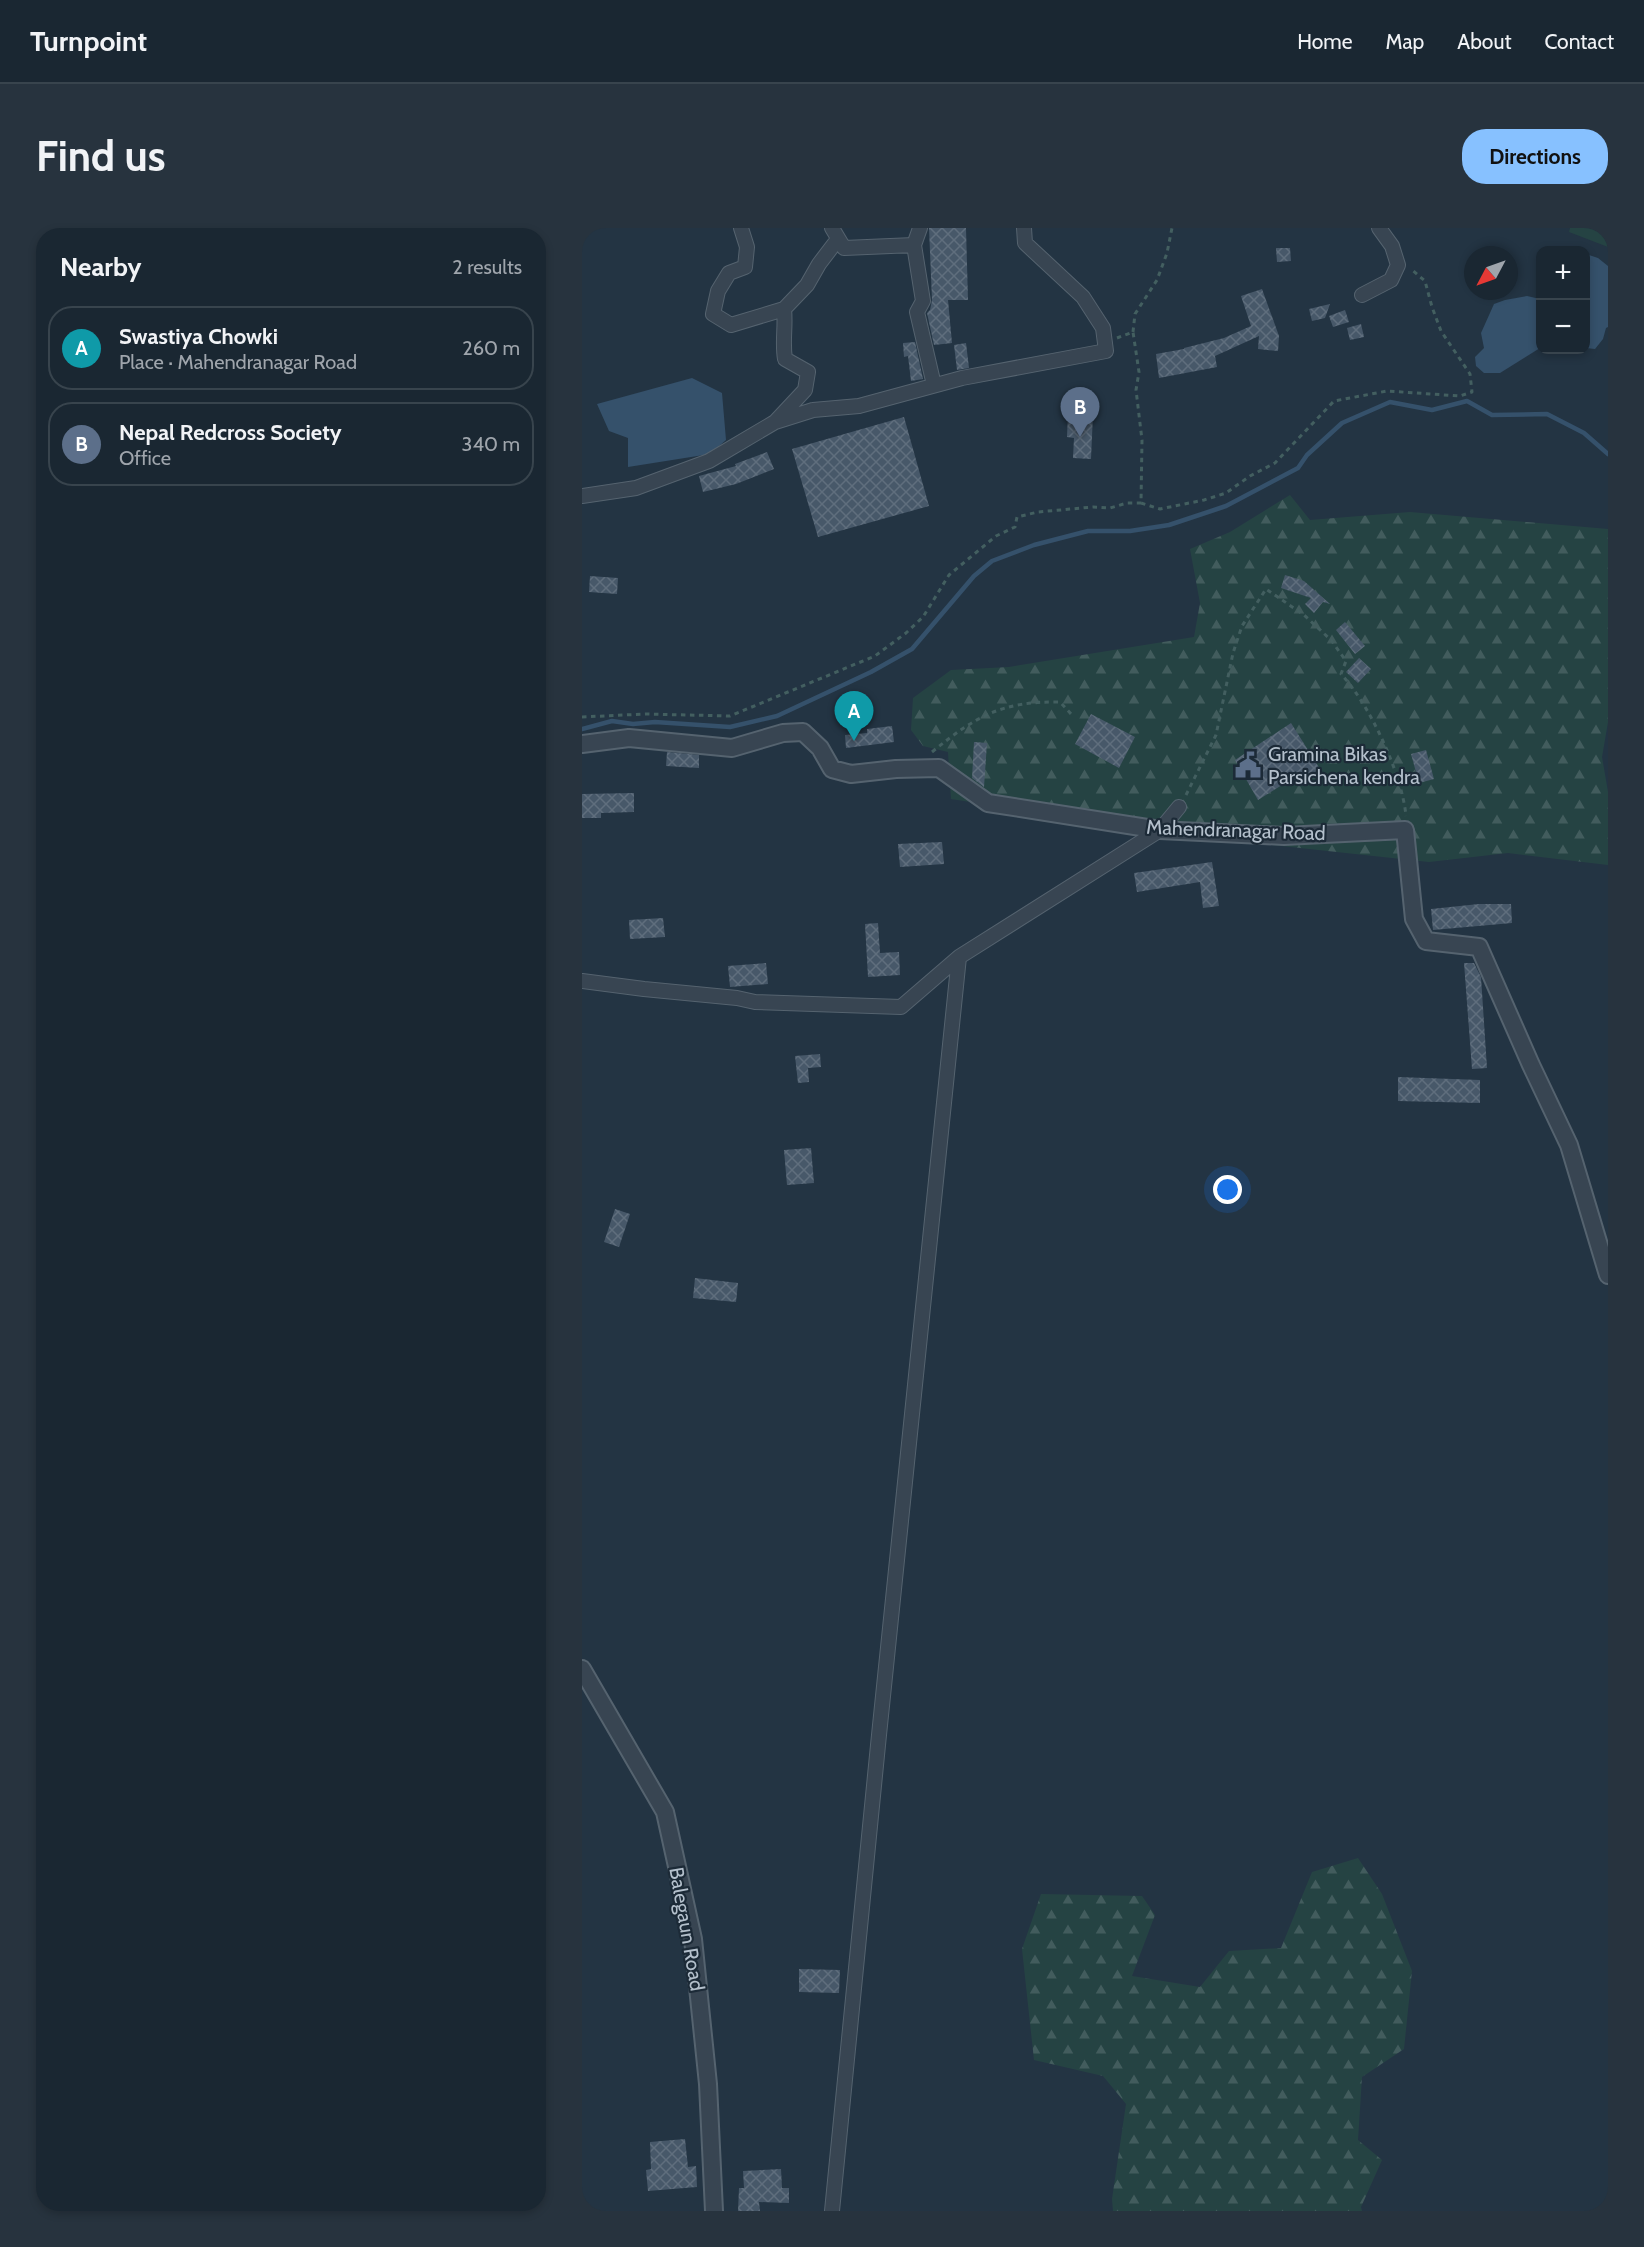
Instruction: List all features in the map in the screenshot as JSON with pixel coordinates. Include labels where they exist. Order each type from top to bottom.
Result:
[{"type":"street","points":[[741,228],[747,247],[745,267],[729,273],[718,291],[713,314],[730,325],[784,309],[807,285],[835,233]]},
{"type":"street","points":[[920,228],[914,245],[923,301],[917,312],[934,386]]},
{"type":"street","points":[[582,496],[636,488],[709,461],[775,422],[813,410],[859,406],[962,378],[1106,351],[1103,328],[1083,297],[1025,243],[1024,228]]},
{"type":"street","points":[[1362,295],[1391,280],[1398,265],[1392,246],[1379,228]]},
{"type":"street","points":[[835,233],[844,248],[914,245]]},
{"type":"street","points":[[775,422],[805,390],[808,372],[785,359],[782,341],[786,327],[784,309]]},
{"type":"street","name":"Mahendranagar Road","points":[[582,744],[629,738],[732,748],[783,733],[803,732],[820,748],[832,769],[851,774],[939,768],[988,803],[1160,830],[1284,836],[1405,830]]},
{"type":"street","points":[[582,981],[737,998],[755,1002],[901,1006],[959,957],[1160,830],[1179,807]]},
{"type":"street","points":[[1405,830],[1414,919],[1426,940],[1479,947],[1569,1145],[1608,1275]]},
{"type":"street","points":[[832,2211],[959,957]]},
{"type":"street","name":"Balegaun Road","points":[[582,1670],[665,1812],[693,1939],[708,2084],[714,2211]]},
{"type":"path","points":[[1141,502],[1142,440],[1136,390],[1139,372],[1133,332],[1135,314],[1157,280],[1167,253],[1172,228]]},
{"type":"path","points":[[582,717],[645,714],[730,716],[875,656],[906,633],[922,617],[949,575],[996,536],[1015,527],[1017,517],[1038,512],[1093,507],[1110,508],[1141,502],[1160,509],[1204,500],[1226,493],[1250,476],[1275,463],[1334,401],[1387,391],[1460,396],[1472,392],[1470,374],[1441,331],[1425,281],[1408,266],[1398,265]]},
{"type":"path","points":[[1103,328],[1111,338],[1121,338],[1133,332]]},
{"type":"path","points":[[1179,807],[1216,735],[1233,653],[1242,626],[1266,590],[1304,615],[1331,640],[1346,661],[1341,674],[1354,687],[1374,724],[1405,799],[1407,824],[1405,830]]},
{"type":"path","points":[[916,769],[949,738],[975,720],[1007,706],[1033,701],[1060,702],[1072,715]]},
{"type":"green space","points":[[1570,228],[1608,228],[1608,247],[1569,232]]},
{"type":"green space","points":[[1290,495],[1310,520],[1410,512],[1608,529],[1608,722],[1602,757],[1608,792],[1608,865],[1508,853],[1429,862],[1199,837],[951,799],[948,752],[923,746],[911,730],[913,698],[951,670],[1009,667],[1194,637],[1200,603],[1190,549],[1230,532]]},
{"type":"green space","points":[[1358,1858],[1382,1894],[1412,1971],[1404,2049],[1362,2077],[1358,2140],[1382,2160],[1361,2207],[1362,2211],[1113,2211],[1112,2199],[1126,2104],[1103,2076],[1034,2060],[1022,1949],[1041,1894],[1142,1896],[1155,1915],[1132,1976],[1200,1987],[1229,1951],[1281,1948],[1312,1872]]},
{"type":"water","points":[[1590,255],[1608,266],[1608,327],[1603,339],[1595,349],[1590,348]]},
{"type":"water","points":[[1527,296],[1536,298],[1536,350],[1500,373],[1484,373],[1476,366],[1475,357],[1484,348],[1481,333],[1494,304],[1505,300],[1518,300],[1518,298]]},
{"type":"water","points":[[692,378],[722,393],[726,440],[710,454],[628,467],[628,438],[609,431],[597,404]]},
{"type":"building","points":[[929,228],[966,228],[968,300],[948,300],[952,343],[934,345],[927,313],[932,300]]},
{"type":"building","points":[[1276,248],[1290,248],[1291,261],[1277,262]]},
{"type":"building","points":[[1262,289],[1279,336],[1278,351],[1258,349],[1259,336],[1215,356],[1217,367],[1159,378],[1156,354],[1224,338],[1251,326],[1241,296]]},
{"type":"building","points":[[1330,304],[1325,318],[1312,321],[1309,309]]},
{"type":"building","points":[[1345,310],[1349,322],[1333,327],[1329,316]]},
{"type":"building","points":[[1361,324],[1364,337],[1350,340],[1347,328]]},
{"type":"building","points":[[915,342],[923,379],[911,381],[908,356],[904,357],[903,343]]},
{"type":"building","points":[[966,343],[969,368],[957,370],[954,345]]},
{"type":"building","points":[[1068,413],[1093,414],[1091,459],[1073,458],[1074,438],[1067,437]]},
{"type":"building","points":[[904,417],[929,506],[818,537],[792,449]]},
{"type":"building","points":[[767,452],[774,469],[736,484],[703,492],[699,476],[736,466],[735,464]]},
{"type":"building","points":[[1285,575],[1304,581],[1330,604],[1323,602],[1314,613],[1305,604],[1311,598],[1281,588]]},
{"type":"building","points":[[590,576],[618,578],[617,594],[589,592]]},
{"type":"building","points":[[1345,622],[1365,646],[1355,654],[1336,630]]},
{"type":"building","points":[[1359,658],[1371,669],[1358,683],[1346,672]]},
{"type":"building","points":[[1091,714],[1135,737],[1119,768],[1075,744]]},
{"type":"building","points":[[1291,723],[1320,769],[1293,785],[1290,780],[1258,800],[1235,760]]},
{"type":"building","points":[[892,726],[894,742],[846,748],[845,735],[867,733],[867,729]]},
{"type":"building","points":[[974,742],[987,743],[984,787],[972,778]]},
{"type":"building","points":[[1426,750],[1434,779],[1419,783],[1411,754]]},
{"type":"building","points":[[667,752],[699,755],[699,768],[666,766]]},
{"type":"building","points":[[634,793],[634,812],[601,813],[601,818],[582,818],[582,794]]},
{"type":"building","points":[[942,842],[944,864],[900,867],[898,844]]},
{"type":"building","points":[[1212,862],[1219,906],[1203,908],[1200,882],[1137,892],[1134,873]]},
{"type":"building","points":[[1479,904],[1511,904],[1512,923],[1433,930],[1431,909]]},
{"type":"building","points":[[663,918],[665,937],[630,939],[629,920]]},
{"type":"building","points":[[878,923],[880,953],[899,952],[900,975],[868,977],[865,924]]},
{"type":"building","points":[[766,963],[768,984],[730,987],[728,966]]},
{"type":"building","points":[[1464,963],[1474,963],[1481,977],[1487,1068],[1472,1069]]},
{"type":"building","points":[[820,1054],[821,1067],[808,1068],[809,1082],[798,1083],[795,1056]]},
{"type":"building","points":[[1398,1077],[1480,1080],[1480,1103],[1398,1101]]},
{"type":"building","points":[[811,1148],[814,1183],[787,1185],[784,1150]]},
{"type":"building","points":[[615,1209],[630,1214],[619,1247],[604,1242]]},
{"type":"building","points":[[695,1278],[738,1283],[736,1302],[693,1298]]},
{"type":"building","points":[[799,1969],[840,1970],[839,1993],[799,1992]]},
{"type":"building","points":[[685,2139],[688,2167],[696,2166],[697,2187],[648,2191],[646,2170],[651,2169],[650,2142]]},
{"type":"building","points":[[781,2169],[782,2188],[789,2188],[789,2203],[759,2202],[760,2211],[738,2211],[739,2188],[744,2188],[743,2171]]},
{"type":"waterway","points":[[582,729],[612,721],[633,724],[655,722],[730,727],[777,716],[871,672],[912,649],[974,576],[992,561],[1034,545],[1088,531],[1130,531],[1169,525],[1226,506],[1298,468],[1307,455],[1342,423],[1390,402],[1432,410],[1467,401],[1492,415],[1547,414],[1584,433],[1608,454]]},
{"type":"place","name":"Nepal Redcross Society","points":[[1080,437]]},
{"type":"place","name":"Swastiya Chowki","points":[[854,741]]},
{"type":"place","name":"Gramina Bikas Parsichena kendra","points":[[1248,765]]}]
